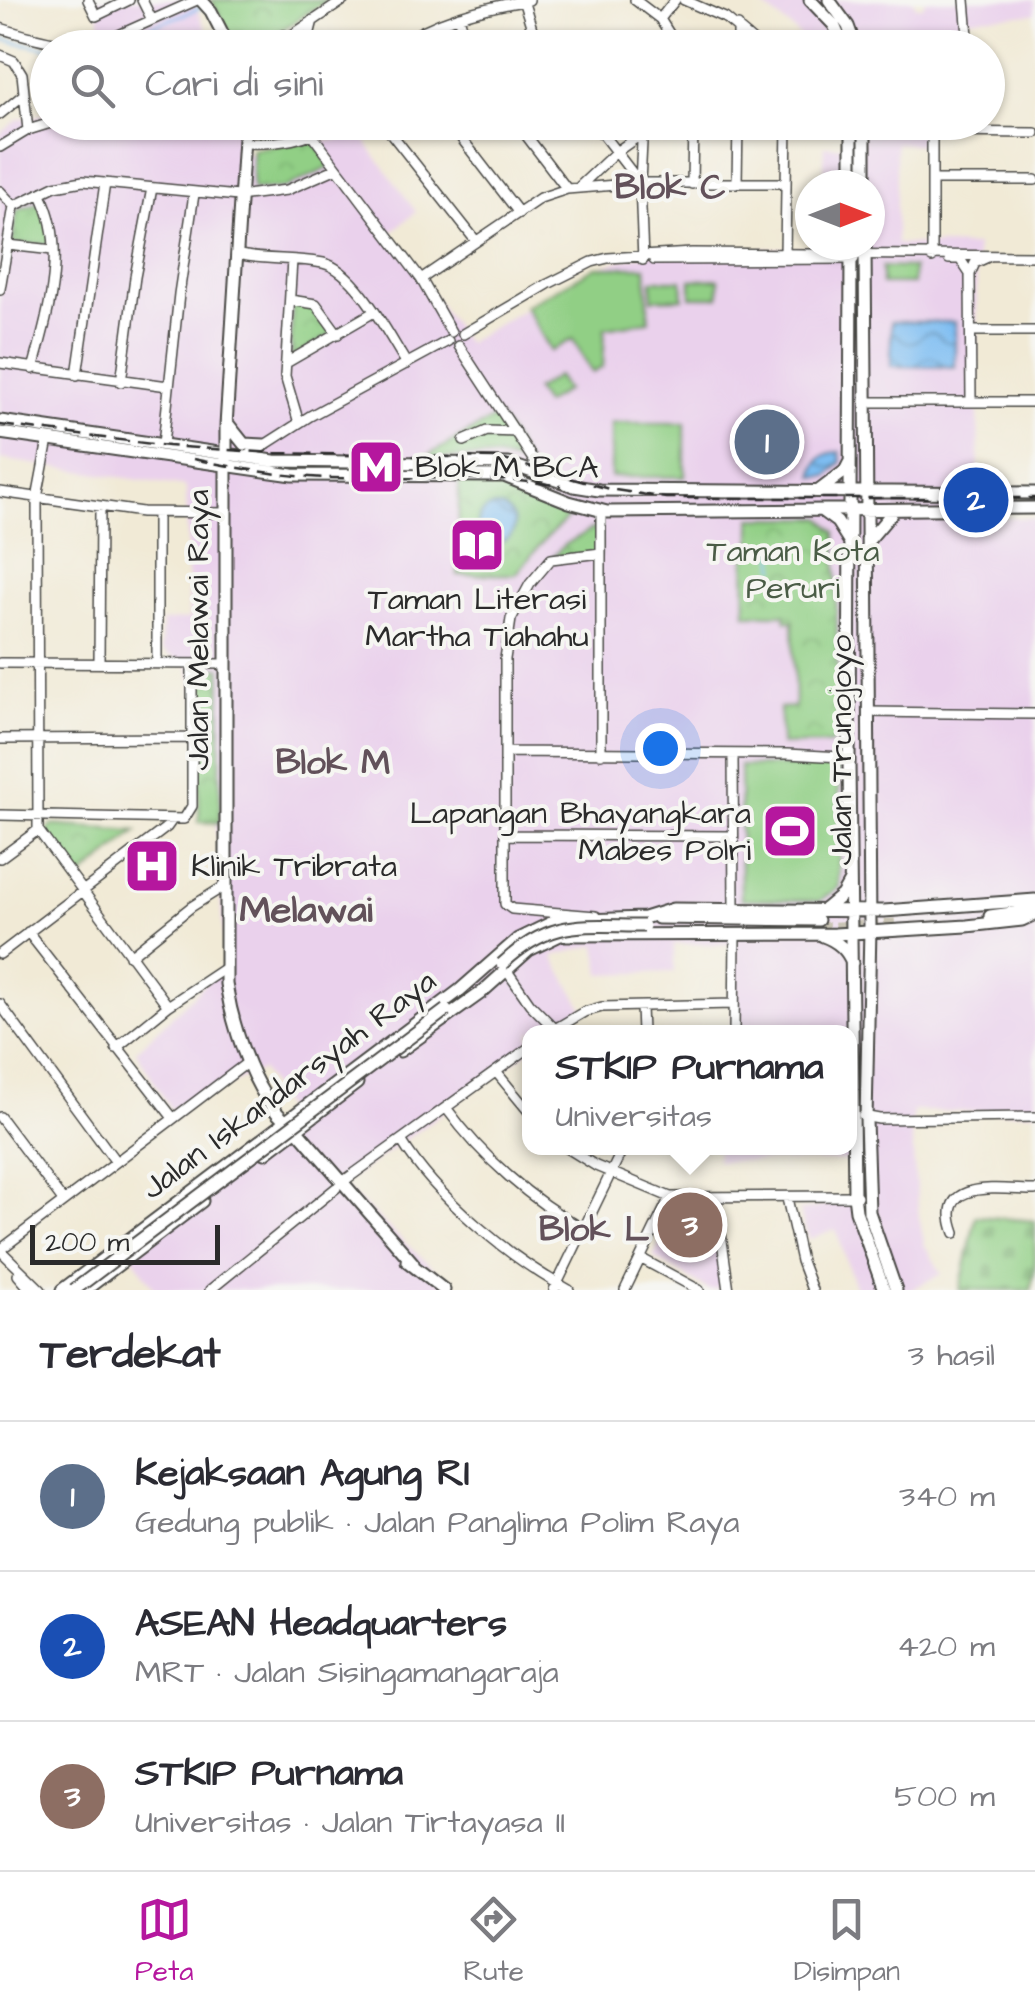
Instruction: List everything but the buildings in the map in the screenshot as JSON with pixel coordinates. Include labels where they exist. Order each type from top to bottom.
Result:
[{"type":"main road","points":[[810,0],[836,30]]},
{"type":"main road","points":[[830,0],[849,30]]},
{"type":"main road","points":[[203,4],[211,11],[219,30]]},
{"type":"main road","points":[[854,170],[857,140]]},
{"type":"main road","points":[[860,140],[863,170]]},
{"type":"main road","name":"Jalan Melawai Raya","points":[[245,143],[238,196],[226,420],[225,968],[235,1027],[248,1062],[288,1125],[338,1186],[444,1290]]},
{"type":"main road","points":[[858,260],[866,490],[859,511]]},
{"type":"main road","points":[[858,260],[850,490],[859,511]]},
{"type":"main road","points":[[226,420],[244,444],[267,442],[274,461]]},
{"type":"main road","points":[[0,421],[163,444],[226,460],[246,457],[334,469],[488,462],[534,470],[562,482],[600,490],[1035,490]]},
{"type":"main road","points":[[0,433],[226,460],[504,476],[601,511],[1035,511]]},
{"type":"main road","points":[[820,490],[845,471],[851,458]]},
{"type":"main road","points":[[762,490],[762,512]]},
{"type":"main road","points":[[822,511],[837,523],[851,544]]},
{"type":"main road","points":[[859,511],[1035,511]]},
{"type":"main road","name":"Jalan Trunojoyo","points":[[859,511],[867,542],[870,932],[860,1120]]},
{"type":"main road","name":"Jalan Trunojoyo","points":[[856,1025],[847,757],[851,544],[859,511]]},
{"type":"main road","points":[[867,542],[891,514]]},
{"type":"main road","points":[[851,814],[868,812]]},
{"type":"main road","points":[[822,921],[852,877]]},
{"type":"main road","points":[[869,880],[892,920]]},
{"type":"main road","points":[[74,1290],[430,1022],[535,938],[568,926],[644,922],[822,921],[836,934],[870,932],[892,920],[1035,901]]},
{"type":"main road","points":[[644,922],[673,909],[734,909],[840,923],[836,934]]},
{"type":"main road","points":[[644,922],[680,926],[822,921],[852,910],[869,910],[892,920],[1022,920],[1035,912]]},
{"type":"main road","name":"Jalan Iskandarsyah Raya","points":[[85,1290],[460,990],[518,939],[555,921],[614,918],[644,922]]},
{"type":"main road","points":[[869,960],[892,920]]},
{"type":"main road","points":[[822,921],[849,955],[853,967]]},
{"type":"main road","name":"Jalan Iskandarsyah Raya","points":[[62,1290],[507,971],[529,950],[560,935],[735,935],[822,921]]},
{"type":"main road","points":[[660,934],[680,926]]},
{"type":"main road","name":"Jalan Trunojoyo","points":[[857,1054],[860,1120]]},
{"type":"main road","points":[[860,1120],[856,1211],[896,1290]]},
{"type":"main road","points":[[860,1120],[868,1202],[884,1290]]},
{"type":"street","points":[[88,0],[96,16],[130,0]]},
{"type":"street","points":[[142,0],[152,18]]},
{"type":"street","points":[[296,30],[344,0]]},
{"type":"street","points":[[432,30],[459,16],[525,0],[533,30]]},
{"type":"street","points":[[634,0],[660,19],[667,30]]},
{"type":"street","points":[[660,19],[675,0]]},
{"type":"street","points":[[684,0],[742,30]]},
{"type":"street","points":[[965,0],[968,30]]},
{"type":"street","points":[[127,30],[152,18],[203,4]]},
{"type":"street","points":[[459,16],[463,30]]},
{"type":"street","points":[[311,30],[314,18]]},
{"type":"street","points":[[0,28],[30,35]]},
{"type":"street","points":[[0,55],[19,66],[22,74],[28,130],[0,147]]},
{"type":"street","points":[[0,114],[22,96]]},
{"type":"street","points":[[1005,131],[1035,134]]},
{"type":"street","points":[[245,143],[291,140]]},
{"type":"street","points":[[246,457],[299,422],[407,364],[450,336],[458,330],[464,341],[452,346],[450,336],[421,279],[316,140]]},
{"type":"street","points":[[396,140],[476,242]]},
{"type":"street","points":[[464,140],[519,213]]},
{"type":"street","points":[[530,140],[567,189]]},
{"type":"street","points":[[607,140],[640,183]]},
{"type":"street","points":[[580,186],[630,140]]},
{"type":"street","points":[[641,257],[642,140]]},
{"type":"street","points":[[692,184],[693,140]]},
{"type":"street","points":[[737,183],[738,140]]},
{"type":"street","points":[[785,254],[786,140]]},
{"type":"street","points":[[932,140],[932,255]]},
{"type":"street","points":[[14,206],[68,183],[238,196],[287,190],[336,170]]},
{"type":"street","points":[[932,180],[1035,180]]},
{"type":"street","points":[[77,375],[106,183]]},
{"type":"street","points":[[421,279],[546,194],[580,186],[640,183],[785,184]]},
{"type":"street","points":[[121,382],[152,188]]},
{"type":"street","points":[[0,191],[14,206]]},
{"type":"street","points":[[163,444],[194,194]]},
{"type":"street","points":[[33,369],[46,321],[53,250],[54,228],[41,195]]},
{"type":"street","points":[[0,290],[14,206]]},
{"type":"street","points":[[8,245],[53,250]]},
{"type":"street","points":[[463,334],[592,262],[795,253]]},
{"type":"street","points":[[885,253],[1035,256]]},
{"type":"street","points":[[236,254],[316,262],[338,269],[374,312],[407,364]]},
{"type":"street","points":[[641,257],[795,254]]},
{"type":"street","points":[[932,255],[960,259],[970,274],[971,402]]},
{"type":"street","points":[[970,274],[975,263],[993,255]]},
{"type":"street","points":[[292,260],[287,389],[299,422]]},
{"type":"street","points":[[290,300],[316,304],[338,334]]},
{"type":"street","points":[[286,364],[374,312]]},
{"type":"street","points":[[971,331],[1035,331]]},
{"type":"street","points":[[459,346],[534,461],[534,470]]},
{"type":"street","points":[[0,363],[168,386]]},
{"type":"street","points":[[865,402],[1035,402]]},
{"type":"street","points":[[488,431],[500,408]]},
{"type":"street","points":[[469,438],[488,431],[516,432]]},
{"type":"street","points":[[48,440],[37,498],[38,830],[168,1006]]},
{"type":"street","points":[[0,492],[158,513],[225,513]]},
{"type":"street","points":[[99,663],[100,506]]},
{"type":"street","points":[[601,511],[601,754]]},
{"type":"street","points":[[157,663],[158,513]]},
{"type":"street","points":[[601,553],[551,559],[530,584],[512,618],[505,659],[504,892],[508,907],[614,918]]},
{"type":"street","points":[[0,663],[225,664]]},
{"type":"street","points":[[0,815],[184,819],[192,806],[192,664]]},
{"type":"street","points":[[868,712],[1035,714]]},
{"type":"street","points":[[0,739],[192,738]]},
{"type":"street","points":[[505,752],[847,757]]},
{"type":"street","points":[[733,754],[734,909]]},
{"type":"street","points":[[0,954],[172,820]]},
{"type":"street","points":[[0,858],[38,830]]},
{"type":"street","points":[[505,835],[734,836]]},
{"type":"street","points":[[130,956],[191,907],[226,885]]},
{"type":"street","points":[[28,932],[173,1118]]},
{"type":"street","points":[[734,1025],[735,935]]},
{"type":"street","points":[[498,957],[549,1025]]},
{"type":"street","points":[[116,1048],[168,1006],[225,968]]},
{"type":"street","points":[[0,1004],[116,1162]]},
{"type":"street","points":[[564,1025],[592,1009],[733,1004]]},
{"type":"street","points":[[641,1007],[642,1025]]},
{"type":"street","points":[[210,1290],[338,1186],[522,1053]]},
{"type":"street","points":[[0,1252],[248,1062]]},
{"type":"street","points":[[497,1073],[522,1103]]},
{"type":"street","points":[[447,1109],[504,1171],[542,1204],[583,1229]]},
{"type":"street","points":[[0,1117],[63,1201]]},
{"type":"street","points":[[860,1120],[1035,1117]]},
{"type":"street","points":[[400,1140],[477,1224],[556,1287],[570,1290]]},
{"type":"street","points":[[579,1155],[610,1173],[670,1198],[854,1195],[868,1202]]},
{"type":"street","points":[[556,1287],[619,1155]]},
{"type":"street","points":[[955,1233],[950,1210],[961,1195],[974,1190],[1035,1190]]},
{"type":"street","points":[[626,1290],[670,1198]]},
{"type":"street","points":[[787,1198],[812,1290]]},
{"type":"street","points":[[716,1199],[729,1290]]},
{"type":"street","points":[[0,1252],[32,1290]]},
{"type":"street","points":[[0,1252],[41,1290]]},
{"type":"street","points":[[642,1259],[700,1290]]},
{"type":"shaded area","points":[[193,0],[206,30],[102,30],[95,2]]},
{"type":"shaded area","points":[[755,0],[914,0],[916,6],[924,6],[924,0],[1035,0],[1035,14],[961,19],[962,30],[793,29]]},
{"type":"shaded area","points":[[30,117],[30,140],[239,140],[240,155],[334,140],[369,140],[366,142],[416,212],[390,233],[466,343],[596,267],[650,253],[795,248],[795,260],[885,260],[885,170],[824,170],[824,146],[847,146],[847,140],[926,140],[926,145],[896,143],[896,244],[976,246],[976,518],[1035,518],[1035,1112],[913,1111],[911,1131],[919,1218],[925,1246],[942,1274],[910,1290],[856,1290],[836,1230],[809,1239],[799,1211],[853,1200],[848,1161],[717,1161],[717,1155],[857,1155],[857,1025],[732,1025],[734,944],[674,944],[674,972],[601,974],[597,945],[553,956],[583,1008],[561,1025],[522,1025],[522,1056],[342,1185],[461,1290],[156,1290],[123,1243],[287,1114],[262,1070],[171,1110],[136,1051],[225,965],[214,799],[189,667],[161,650],[162,622],[189,619],[186,487],[0,459],[0,134],[19,119]]},
{"type":"shaded area","points":[[713,1209],[727,1288],[709,1290],[653,1257],[674,1213]]},
{"type":"green space","points":[[211,0],[328,0],[282,30],[227,30]]},
{"type":"green space","points":[[315,140],[331,167],[285,188],[252,190],[252,149]]},
{"type":"green space","points":[[43,201],[52,244],[12,244],[17,210]]},
{"type":"green space","points":[[596,267],[646,267],[649,321],[605,328],[603,367],[592,373],[573,339],[551,351],[525,306]]},
{"type":"green space","points":[[882,267],[913,268],[913,284],[882,284]]},
{"type":"green space","points":[[719,279],[719,297],[691,297],[691,280]]},
{"type":"green space","points":[[652,280],[682,280],[683,298],[652,299]]},
{"type":"green space","points":[[292,303],[312,307],[333,333],[291,359]]},
{"type":"green space","points":[[557,376],[566,390],[544,404],[535,390]]},
{"type":"green space","points":[[498,416],[529,466],[496,457],[423,458]]},
{"type":"green space","points":[[611,423],[685,423],[685,477],[611,477]]},
{"type":"green space","points":[[500,479],[568,518],[516,574],[458,575],[459,480]]},
{"type":"green space","name":"Taman Kota Peruri","points":[[752,518],[822,518],[836,532],[838,737],[830,744],[781,745],[780,708],[795,707],[793,621],[786,621],[785,614],[746,614],[745,556],[752,555]]},
{"type":"green space","points":[[600,525],[599,555],[553,557],[564,545]]},
{"type":"green space","points":[[199,668],[221,668],[220,823],[199,822]]},
{"type":"green space","name":"Lapangan Bhayangkara Mabes Polri","points":[[740,766],[831,766],[839,770],[839,887],[820,901],[741,899]]},
{"type":"green space","points":[[52,825],[137,831],[79,880],[45,834]]},
{"type":"green space","points":[[976,1216],[1035,1221],[1031,1290],[960,1290]]},
{"type":"water","points":[[891,322],[955,322],[955,367],[891,366]]},
{"type":"water","points":[[840,452],[841,463],[828,476],[814,477],[821,458]]},
{"type":"water","points":[[496,507],[508,513],[514,525],[508,537],[496,543],[484,537],[478,525],[484,513]]},
{"type":"waterway","points":[[142,30],[203,7]]},
{"type":"waterway","points":[[0,39],[30,45]]},
{"type":"waterway","points":[[774,547],[776,568]]},
{"type":"waterway","points":[[769,575],[774,575]]},
{"type":"tunnel","points":[[818,928],[896,924]]},
{"type":"railway","points":[[0,425],[168,446],[275,453],[497,458],[609,489],[666,498],[1035,498]]},
{"type":"railway","points":[[193,459],[312,477],[474,479],[561,486]]},
{"type":"place","name":"Kejaksaan Agung RI","points":[[767,442]]},
{"type":"place","name":"Blok M BCA","points":[[376,467]]},
{"type":"place","name":"ASEAN Headquarters","points":[[976,500]]},
{"type":"place","name":"Taman Literasi Martha Tiahahu","points":[[477,545]]},
{"type":"place","name":"Lapangan Bhayangkara Mabes Polri","points":[[790,831]]},
{"type":"place","name":"Klinik Tribrata","points":[[152,866]]},
{"type":"place","name":"STKIP Purnama","points":[[690,1225]]},
{"type":"district","name":"Blok C","points":[[670,187]]},
{"type":"district","name":"Blok M","points":[[333,762]]},
{"type":"district","name":"Melawai","points":[[306,911]]},
{"type":"district","name":"Blok L","points":[[594,1229]]}]
